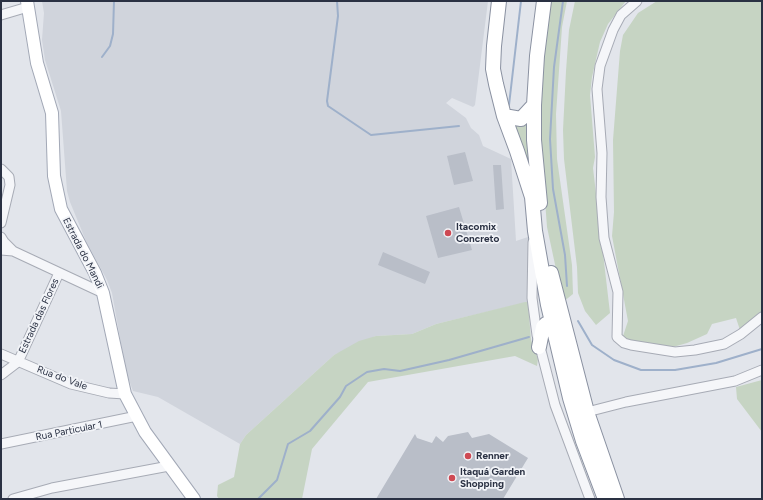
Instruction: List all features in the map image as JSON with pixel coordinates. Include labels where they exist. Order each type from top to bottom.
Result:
[{"type":"highway","points":[[499,1],[493,69],[504,116],[532,197],[535,231],[552,323],[583,441],[605,499]]},
{"type":"highway","points":[[544,1],[537,56],[534,105],[534,140],[541,217],[548,261],[566,337],[587,412],[617,499]]},
{"type":"highway","points":[[504,116],[520,119],[534,105]]},
{"type":"highway","points":[[540,347],[543,327],[546,324],[552,323],[558,325],[566,337]]},
{"type":"main road","name":"Estrada do Mandi","points":[[28,4],[37,63],[52,113],[54,176],[58,199],[68,223],[95,273],[103,293],[125,394],[168,466],[194,499]]},
{"type":"main road","name":"Estrada do Mandi","points":[[186,489],[198,499]]},
{"type":"street","points":[[637,1],[622,15],[613,30],[600,66],[597,89],[602,153],[601,197],[604,238],[618,292],[617,337],[624,343],[631,345],[675,352],[695,350],[724,344],[741,334],[762,317]]},
{"type":"street","points":[[1,15],[28,4]]},
{"type":"street","points":[[1,169],[7,174],[10,186],[1,223]]},
{"type":"street","points":[[535,231],[532,245],[532,298],[540,347],[555,405],[590,499]]},
{"type":"street","points":[[1,237],[13,251]]},
{"type":"street","points":[[1,250],[13,251],[103,293]]},
{"type":"street","name":"Estrada das Flores","points":[[1,375],[18,362],[59,273]]},
{"type":"street","name":"Rua do Vale","points":[[1,354],[71,384],[108,393],[125,394]]},
{"type":"street","points":[[587,412],[626,402],[735,381],[762,370]]},
{"type":"street","name":"Rua Particular 1","points":[[1,444],[137,416]]},
{"type":"street","points":[[13,499],[68,485],[168,466]]},
{"type":"shaded area","points":[[42,1],[488,1],[475,105],[473,107],[452,98],[446,103],[466,118],[471,128],[479,135],[483,146],[511,159],[516,241],[528,237],[528,302],[436,324],[412,334],[376,336],[334,355],[246,435],[240,444],[158,397],[133,391],[126,372],[112,293],[107,280],[86,241],[67,191],[61,111],[45,60],[42,40],[44,13]]},
{"type":"green space","points":[[551,1],[567,1],[562,27],[556,114],[557,159],[572,265],[573,294],[563,302],[547,227],[540,134],[543,57]]},
{"type":"green space","points":[[575,1],[626,1],[608,24],[600,42],[592,77],[590,95],[595,157],[593,168],[610,313],[596,325],[585,311],[578,293],[577,267],[564,159],[563,130],[566,71],[569,30]]},
{"type":"green space","points":[[657,1],[762,1],[762,312],[758,319],[740,330],[736,318],[712,324],[707,334],[687,343],[673,347],[632,344],[622,339],[628,321],[612,236],[614,212],[613,140],[620,51],[623,35],[638,13]]},
{"type":"green space","points":[[531,117],[534,184],[514,125]]},
{"type":"green space","points":[[528,302],[531,340],[538,359],[537,366],[515,356],[368,382],[312,449],[302,499],[219,499],[217,496],[218,485],[234,477],[240,444],[246,435],[334,355],[359,341],[376,336],[412,334],[436,324]]},
{"type":"green space","points":[[762,380],[762,432],[737,399],[736,387]]},
{"type":"building","points":[[465,152],[473,181],[454,185],[447,156]]},
{"type":"building","points":[[493,165],[501,165],[504,209],[496,210]]},
{"type":"building","name":"Itacomix Concreto","points":[[459,207],[472,250],[438,258],[426,216]]},
{"type":"building","points":[[383,252],[430,272],[425,284],[378,265]]},
{"type":"building","name":"Itaquá Garden Shopping","points":[[468,432],[472,438],[489,434],[528,458],[503,499],[376,499],[415,434],[417,438],[432,443],[436,436],[443,442],[448,436]]},
{"type":"waterway","points":[[102,57],[110,46],[113,34],[114,1]]},
{"type":"waterway","points":[[337,1],[338,16],[327,101],[328,106],[371,135],[459,126]]},
{"type":"waterway","points":[[509,105],[521,1]]},
{"type":"waterway","points":[[563,1],[554,67],[550,139],[553,189],[565,255],[567,286]]},
{"type":"waterway","points":[[578,321],[592,345],[614,360],[641,370],[675,370],[716,363],[762,349]]},
{"type":"waterway","points":[[258,499],[277,480],[288,444],[310,431],[340,397],[346,386],[367,372],[384,369],[400,371],[449,360],[529,337]]},
{"type":"place","name":"Itacomix Concreto","points":[[448,233]]},
{"type":"place","name":"Renner","points":[[468,456]]},
{"type":"place","name":"Itaquá Garden Shopping","points":[[452,478]]}]
